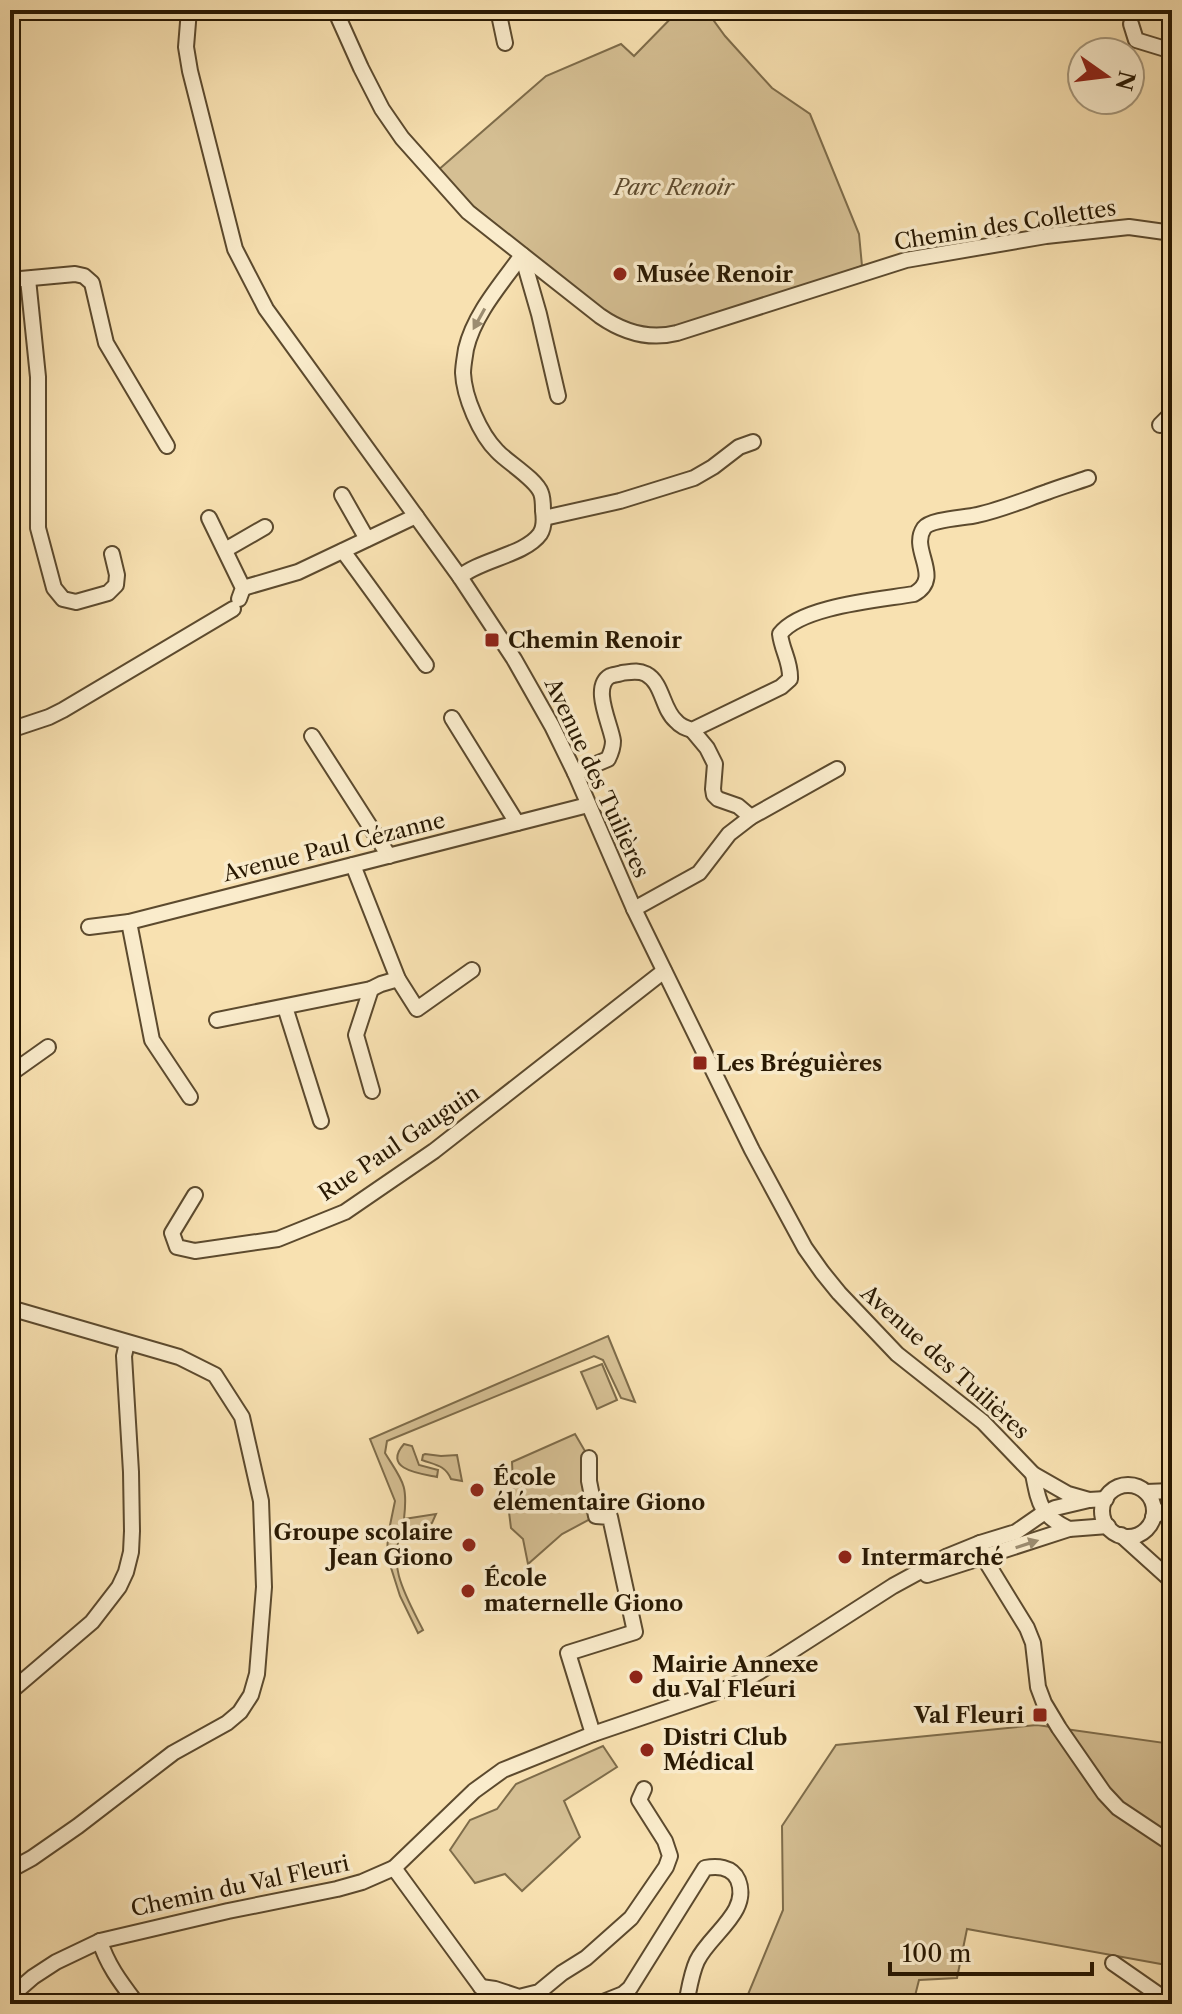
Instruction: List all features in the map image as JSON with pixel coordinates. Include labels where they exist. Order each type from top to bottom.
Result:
[{"type":"street","name":"Avenue des Tuilières","points":[[189,10],[186,47],[190,71],[235,249],[266,309],[460,577],[514,659],[552,726],[664,971],[756,1158],[805,1248],[839,1293],[889,1347],[983,1422],[1033,1474],[1068,1494],[1089,1500]]},
{"type":"street","name":"Chemin des Collettes","points":[[335,10],[375,96],[402,138],[468,212],[611,324],[638,333],[664,336],[906,260],[1046,236],[1129,227],[1171,229]]},
{"type":"street","points":[[498,10],[505,43]]},
{"type":"street","points":[[1131,24],[1136,40],[1172,51]]},
{"type":"street","points":[[522,255],[558,396]]},
{"type":"street","points":[[460,577],[530,543],[541,533],[544,518],[540,490],[496,450],[480,427],[469,401],[463,373],[473,327],[522,255]]},
{"type":"street","points":[[10,280],[75,274],[84,276],[92,283],[106,343],[167,446]]},
{"type":"street","points":[[28,279],[38,377],[38,528],[54,588],[63,599],[76,602],[108,593],[116,585],[112,554]]},
{"type":"street","points":[[1160,425],[1172,413]]},
{"type":"street","points":[[544,518],[620,501],[694,478],[739,447],[753,442]]},
{"type":"street","points":[[692,730],[781,687],[790,679],[790,667],[780,634],[787,625],[819,611],[914,594],[923,589],[928,581],[921,538],[923,529],[929,523],[979,515],[1088,478]]},
{"type":"street","points":[[342,495],[367,539]]},
{"type":"street","points":[[10,730],[63,710],[238,599],[416,516]]},
{"type":"street","points":[[209,518],[225,550],[238,599]]},
{"type":"street","points":[[225,550],[265,527]]},
{"type":"street","points":[[343,551],[426,665]]},
{"type":"street","points":[[575,773],[608,759],[612,751],[613,742],[603,701],[605,681],[610,676],[637,671],[652,678],[673,719],[692,730],[707,748],[715,764],[714,795],[738,806],[751,817]]},
{"type":"street","points":[[452,718],[517,823]]},
{"type":"street","points":[[312,736],[389,856]]},
{"type":"street","points":[[634,909],[699,873],[729,834],[751,817],[837,769]]},
{"type":"street","name":"Avenue Paul Cézanne","points":[[89,927],[129,922],[588,805]]},
{"type":"street","points":[[353,865],[398,979],[417,1009],[472,970]]},
{"type":"street","points":[[129,922],[152,1040],[190,1097]]},
{"type":"street","name":"Rue Paul Gauguin","points":[[195,1195],[172,1233],[177,1247],[195,1251],[278,1239],[345,1212],[434,1151],[664,971]]},
{"type":"street","points":[[217,1020],[371,989],[398,979]]},
{"type":"street","points":[[371,989],[356,1035],[372,1091]]},
{"type":"street","points":[[285,1007],[321,1121]]},
{"type":"street","points":[[10,1074],[48,1047]]},
{"type":"street","points":[[10,1308],[179,1357],[215,1375],[242,1417],[261,1501],[264,1587],[257,1674],[251,1695],[240,1712],[227,1723],[173,1753],[78,1826],[10,1870]]},
{"type":"street","points":[[10,1692],[100,1614],[126,1572],[132,1531],[124,1356],[127,1343]]},
{"type":"street","points":[[589,1458],[589,1481],[596,1516],[610,1517],[635,1632],[568,1653],[593,1734]]},
{"type":"street","name":"Avenue des Tuilières","points":[[1033,1474],[1045,1512]]},
{"type":"street","points":[[1172,1491],[1146,1492],[1127,1485],[1114,1489],[1106,1499],[1103,1513],[1114,1531],[1172,1581]]},
{"type":"street","points":[[1146,1492],[1154,1506],[1147,1550],[1153,1563]]},
{"type":"street","name":"Chemin du Val Fleuri","points":[[10,1997],[56,1962],[100,1941],[337,1889],[394,1868],[474,1791],[517,1764],[593,1734],[731,1687],[893,1586],[982,1550],[1045,1512],[1089,1500],[1106,1499]]},
{"type":"street","points":[[1114,1531],[1134,1536],[1172,1506]]},
{"type":"street","points":[[1045,1512],[1050,1519],[1069,1529]]},
{"type":"street","name":"Chemin du Val Fleuri","points":[[982,1550],[1069,1529],[1114,1531]]},
{"type":"street","points":[[982,1550],[1027,1628],[1033,1643],[1038,1687],[1059,1728],[1118,1808],[1172,1844]]},
{"type":"street","points":[[481,1987],[519,1997],[539,1992],[586,1958],[631,1918],[666,1867],[670,1856],[665,1841],[639,1800],[644,1789]]},
{"type":"street","points":[[598,2004],[630,1988],[705,1868],[718,1866],[733,1872],[738,1881],[739,1906],[707,1944],[695,1964],[686,2004]]},
{"type":"street","points":[[394,1868],[490,1995],[492,2003]]},
{"type":"street","points":[[100,1941],[104,1957],[137,2004]]},
{"type":"street","points":[[1113,1963],[1172,2004]]},
{"type":"green space","name":"Parc Renoir","points":[[679,10],[706,10],[772,88],[810,114],[859,234],[862,266],[674,331],[644,334],[613,319],[468,202],[437,171],[546,76],[621,44],[634,56]]},
{"type":"green space","points":[[608,1336],[635,1402],[621,1398],[603,1360],[594,1356],[387,1441],[385,1453],[404,1490],[404,1519],[436,1514],[432,1523],[403,1532],[396,1556],[401,1582],[423,1630],[418,1633],[400,1596],[387,1555],[395,1501],[370,1439]]},
{"type":"green space","points":[[602,1364],[617,1400],[597,1409],[581,1372]]},
{"type":"green space","points":[[575,1434],[589,1458],[596,1516],[562,1534],[528,1564],[523,1539],[511,1528],[508,1504],[514,1503],[512,1462]]},
{"type":"green space","points":[[404,1444],[412,1446],[419,1465],[438,1470],[437,1477],[414,1472],[401,1465],[397,1460],[398,1453]]},
{"type":"green space","points":[[425,1454],[457,1455],[462,1481],[451,1479],[443,1468],[422,1460]]},
{"type":"green space","points":[[1037,1725],[1172,1744],[1172,1966],[967,1929],[957,1978],[919,1980],[913,2004],[744,2004],[783,1910],[782,1826],[836,1745]]},
{"type":"green space","points":[[603,1746],[617,1767],[564,1801],[580,1837],[522,1891],[505,1874],[475,1883],[450,1850],[470,1820],[497,1809],[516,1784]]},
{"type":"place","name":"Musée Renoir","points":[[620,274]]},
{"type":"place","name":"Chemin Renoir","points":[[492,640]]},
{"type":"place","name":"Les Bréguières","points":[[700,1063]]},
{"type":"place","name":"École élémentaire Giono","points":[[477,1490]]},
{"type":"place","name":"Groupe scolaire Jean Giono","points":[[469,1545]]},
{"type":"place","name":"Intermarché","points":[[845,1557]]},
{"type":"place","name":"École maternelle Giono","points":[[468,1591]]},
{"type":"place","name":"Mairie Annexe du Val Fleuri","points":[[636,1677]]},
{"type":"place","name":"Val Fleuri","points":[[1040,1715]]},
{"type":"place","name":"Distri Club Médical","points":[[647,1750]]}]
